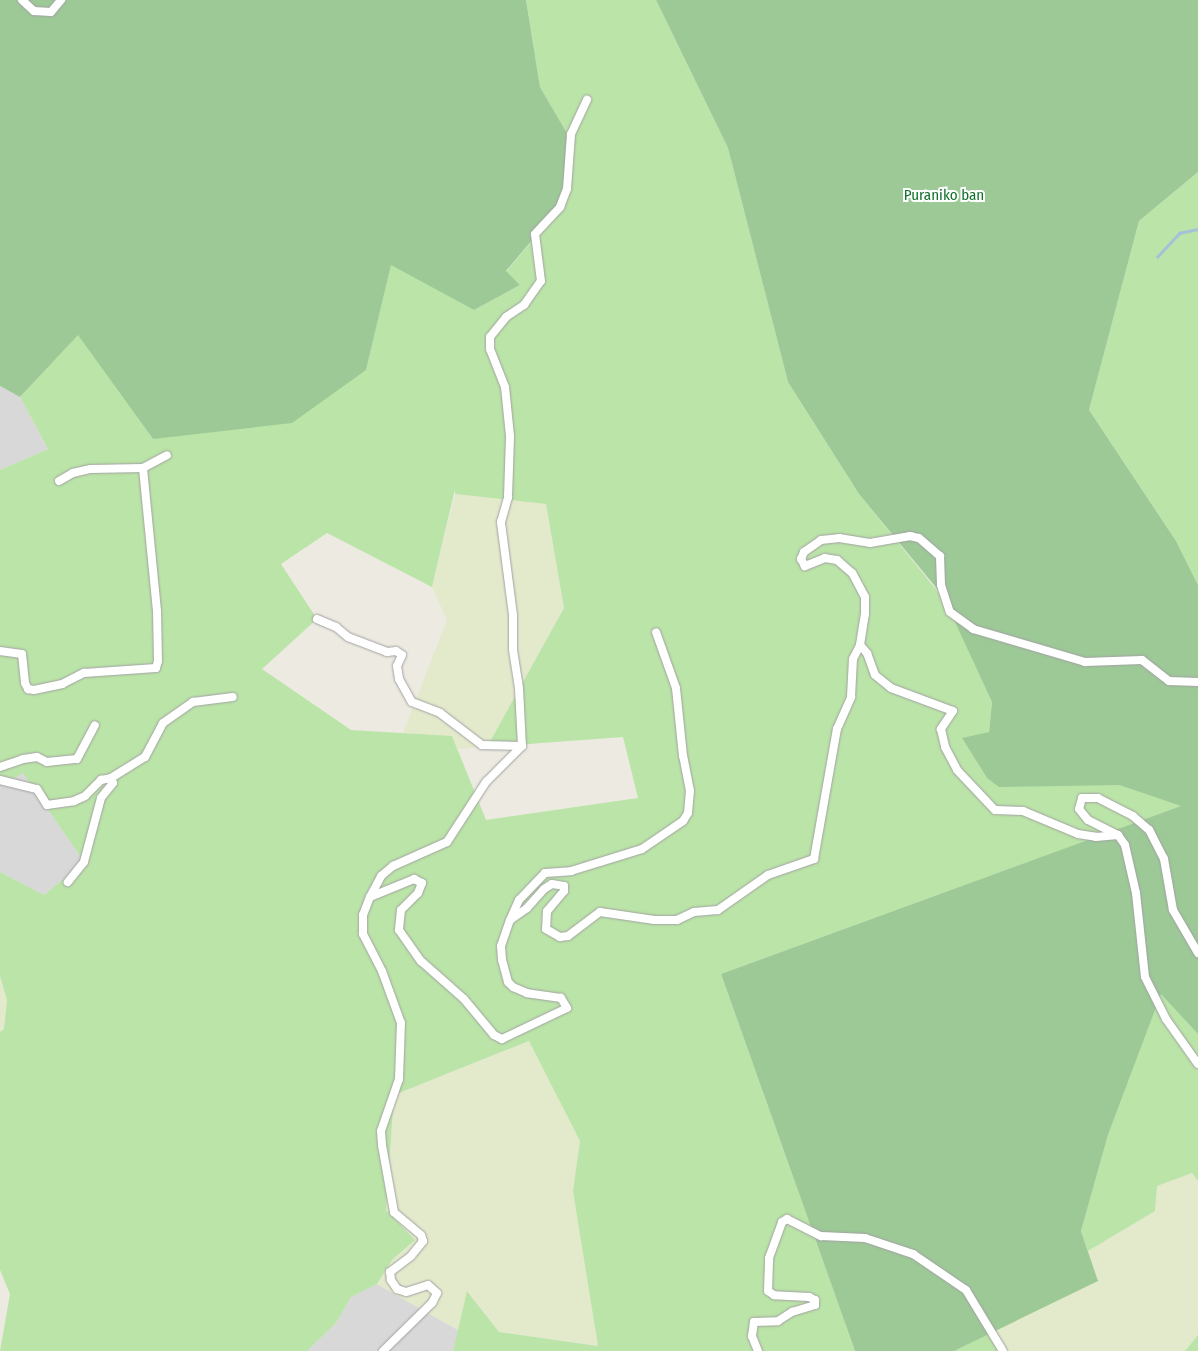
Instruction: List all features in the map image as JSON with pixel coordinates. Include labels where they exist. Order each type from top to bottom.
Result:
[{"type":"street","points":[[22,0],[34,10],[51,12],[61,0]]},
{"type":"street","points":[[383,1351],[432,1303],[437,1293],[428,1286],[406,1292],[397,1289],[391,1280],[390,1272],[411,1256],[423,1241],[422,1235],[394,1212],[381,1131],[400,1079],[401,1023],[382,971],[364,934],[363,915],[381,876],[393,866],[447,842],[486,782],[522,746],[519,688],[512,649],[514,615],[501,522],[508,497],[510,436],[505,387],[492,356],[490,338],[501,322],[524,305],[541,281],[535,234],[560,207],[567,189],[571,134],[587,100]]},
{"type":"street","points":[[59,481],[73,472],[92,469],[143,468],[167,456]]},
{"type":"street","points":[[0,651],[22,654],[25,683],[28,689],[34,690],[62,684],[84,673],[156,668],[158,661],[156,611],[143,468]]},
{"type":"street","points":[[510,920],[527,908],[544,889],[560,883],[564,891],[547,911],[546,930],[560,937],[568,936],[600,912],[654,920],[677,920],[694,912],[718,910],[768,875],[814,859],[837,729],[851,697],[853,659],[860,645],[865,597],[852,573],[837,560],[825,558],[805,566],[801,559],[804,552],[821,540],[839,538],[870,543],[910,536],[919,538],[940,556],[940,585],[950,612],[973,629],[1085,662],[1142,660],[1169,681],[1198,682]]},
{"type":"street","points":[[317,619],[336,627],[348,637],[387,652],[396,650],[402,655],[397,666],[399,679],[412,702],[440,713],[482,745],[522,746]]},
{"type":"street","points":[[370,897],[414,879],[422,883],[418,892],[401,910],[399,930],[421,961],[464,999],[494,1035],[502,1039],[563,1012],[567,1008],[561,998],[527,993],[508,982],[501,946],[519,900],[545,873],[570,871],[642,849],[683,821],[688,813],[690,792],[683,756],[676,688],[656,632]]},
{"type":"street","points":[[860,645],[867,653],[875,675],[891,688],[953,711],[941,729],[945,747],[957,770],[995,810],[1023,811],[1078,834],[1096,837],[1118,836]]},
{"type":"street","points":[[0,780],[37,789],[47,805],[74,801],[85,796],[101,780],[111,778],[145,757],[163,723],[193,702],[233,698]]},
{"type":"street","points":[[0,767],[23,758],[37,757],[47,762],[77,758],[96,725]]},
{"type":"street","points":[[68,882],[84,862],[101,798],[113,783],[111,778]]},
{"type":"street","points":[[1198,953],[1173,910],[1164,859],[1149,830],[1133,816],[1098,798],[1082,798],[1079,809],[1088,820],[1118,836],[1125,845],[1136,893],[1145,977],[1166,1019],[1198,1064]]},
{"type":"street","points":[[758,1351],[752,1336],[754,1322],[778,1321],[792,1312],[815,1305],[815,1300],[809,1297],[774,1295],[768,1290],[769,1258],[782,1222],[787,1219],[820,1236],[865,1238],[913,1254],[966,1290],[1003,1351]]},
{"type":"shaded area","points":[[0,386],[20,397],[48,449],[0,470]]},
{"type":"shaded area","points":[[23,772],[84,862],[44,895],[0,872],[0,786]]},
{"type":"shaded area","points":[[377,1284],[458,1330],[453,1351],[307,1351],[336,1323],[351,1297]]},
{"type":"green space","points":[[0,0],[526,0],[540,87],[571,140],[560,207],[506,271],[520,285],[474,310],[391,265],[366,370],[292,423],[153,439],[78,335],[20,397],[0,386]]},
{"type":"green space","points":[[526,0],[656,0],[728,148],[788,382],[859,494],[947,603],[992,702],[989,732],[963,739],[987,778],[1119,785],[1182,806],[721,974],[855,1351],[453,1351],[467,1291],[499,1332],[598,1346],[573,1191],[580,1141],[529,1041],[394,1095],[386,1210],[415,1240],[392,1260],[377,1284],[351,1297],[336,1323],[307,1351],[0,1351],[10,1294],[0,1270],[0,1032],[4,1029],[7,1000],[0,976],[0,872],[44,895],[84,862],[23,773],[0,786],[0,470],[48,449],[20,397],[78,334],[153,439],[366,370],[391,264],[474,310],[520,285],[506,272],[560,207],[571,140],[540,87]],"holes":[[[455,489],[455,494],[546,504],[564,608],[487,747],[623,737],[638,798],[486,820],[452,736],[351,730],[262,669],[317,619],[281,564],[327,533],[432,587]]]},
{"type":"green space","name":"Puraniko ban","points":[[656,0],[1198,0],[1198,172],[1139,221],[1089,410],[1176,541],[1198,585],[1198,1034],[1161,994],[1108,1135],[1081,1231],[1098,1281],[954,1351],[855,1351],[721,974],[1181,806],[1119,785],[999,787],[987,778],[962,738],[989,732],[992,702],[943,596],[859,494],[788,382],[728,148]]},
{"type":"green space","points":[[1198,172],[1198,585],[1176,541],[1089,410],[1139,221]]},
{"type":"green space","points":[[455,494],[546,504],[564,608],[487,747],[458,749],[452,736],[403,733],[447,620],[432,587]]},
{"type":"green space","points":[[0,976],[7,1000],[4,1029],[0,1032]]},
{"type":"green space","points":[[1161,993],[1198,1034],[1198,1181],[1192,1173],[1157,1186],[1155,1211],[1088,1251],[1081,1231],[1108,1135]]},
{"type":"green space","points":[[530,1041],[580,1141],[573,1191],[599,1346],[499,1332],[468,1291],[458,1330],[377,1284],[392,1260],[415,1240],[386,1210],[394,1095]]},
{"type":"green space","points":[[1192,1173],[1198,1181],[1198,1335],[1185,1351],[1006,1351],[996,1330],[1097,1281],[1088,1251],[1155,1211],[1156,1186]]},
{"type":"green space","points":[[996,1330],[1006,1351],[954,1351]]},
{"type":"green space","points":[[1198,1335],[1198,1351],[1185,1351]]},
{"type":"waterway","points":[[1157,257],[1179,233],[1198,229]]}]
